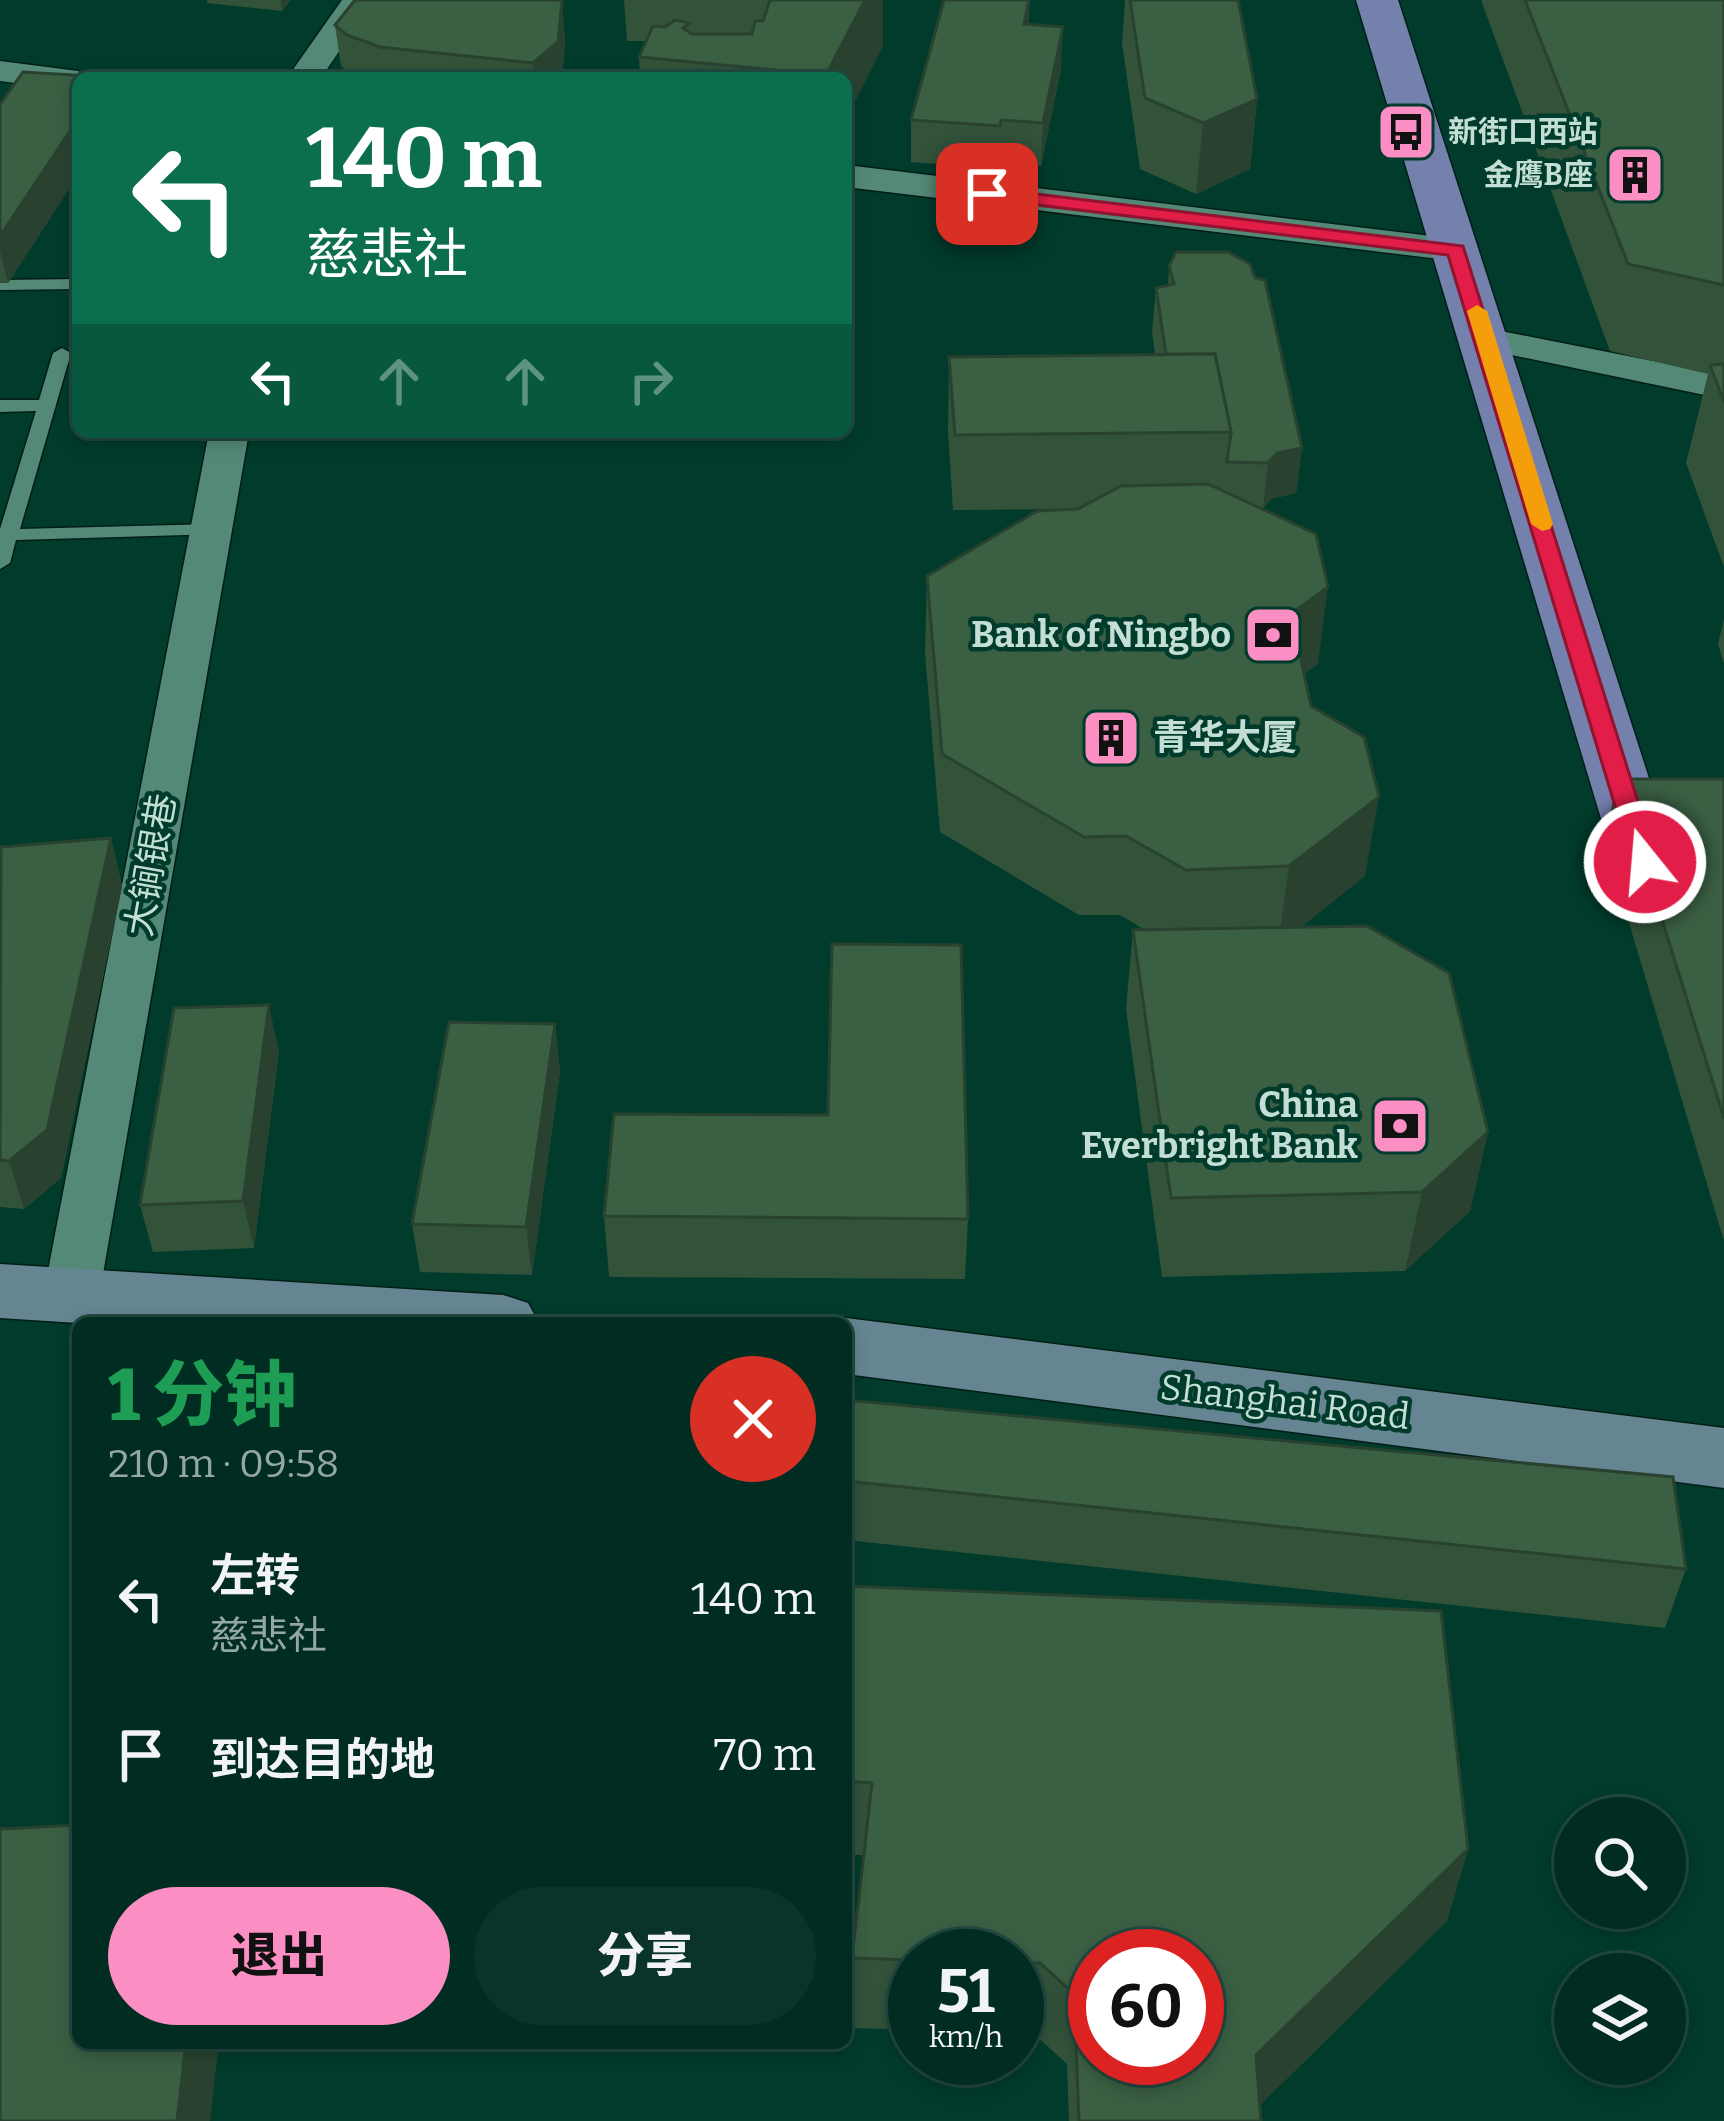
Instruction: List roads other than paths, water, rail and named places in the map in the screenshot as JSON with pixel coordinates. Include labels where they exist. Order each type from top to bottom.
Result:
[{"type":"main road","points":[[1378,0],[1656,900]]},
{"type":"main road","points":[[0,1291],[403,1317]]},
{"type":"main road","name":"Shanghai Road","points":[[852,1347],[1724,1457]]},
{"type":"street","points":[[308,72],[358,0]]},
{"type":"street","points":[[0,71],[72,80]]},
{"type":"street","points":[[852,177],[1456,250]]},
{"type":"street","points":[[1486,339],[1724,387]]},
{"type":"street","name":"大锏银巷","points":[[71,1297],[229,438]]},
{"type":"lane","points":[[0,285],[72,284]]},
{"type":"lane","points":[[0,563],[4,535],[62,353]]},
{"type":"lane","points":[[0,406],[46,405]]},
{"type":"lane","points":[[4,535],[213,530]]},
{"type":"place","name":"新街口西站","points":[[1406,132]]},
{"type":"place","name":"金鹰B座","points":[[1635,175]]},
{"type":"place","name":"Bank of Ningbo","points":[[1273,635]]},
{"type":"place","name":"青华大厦","points":[[1111,738]]},
{"type":"place","name":"China Everbright Bank","points":[[1400,1126]]}]
